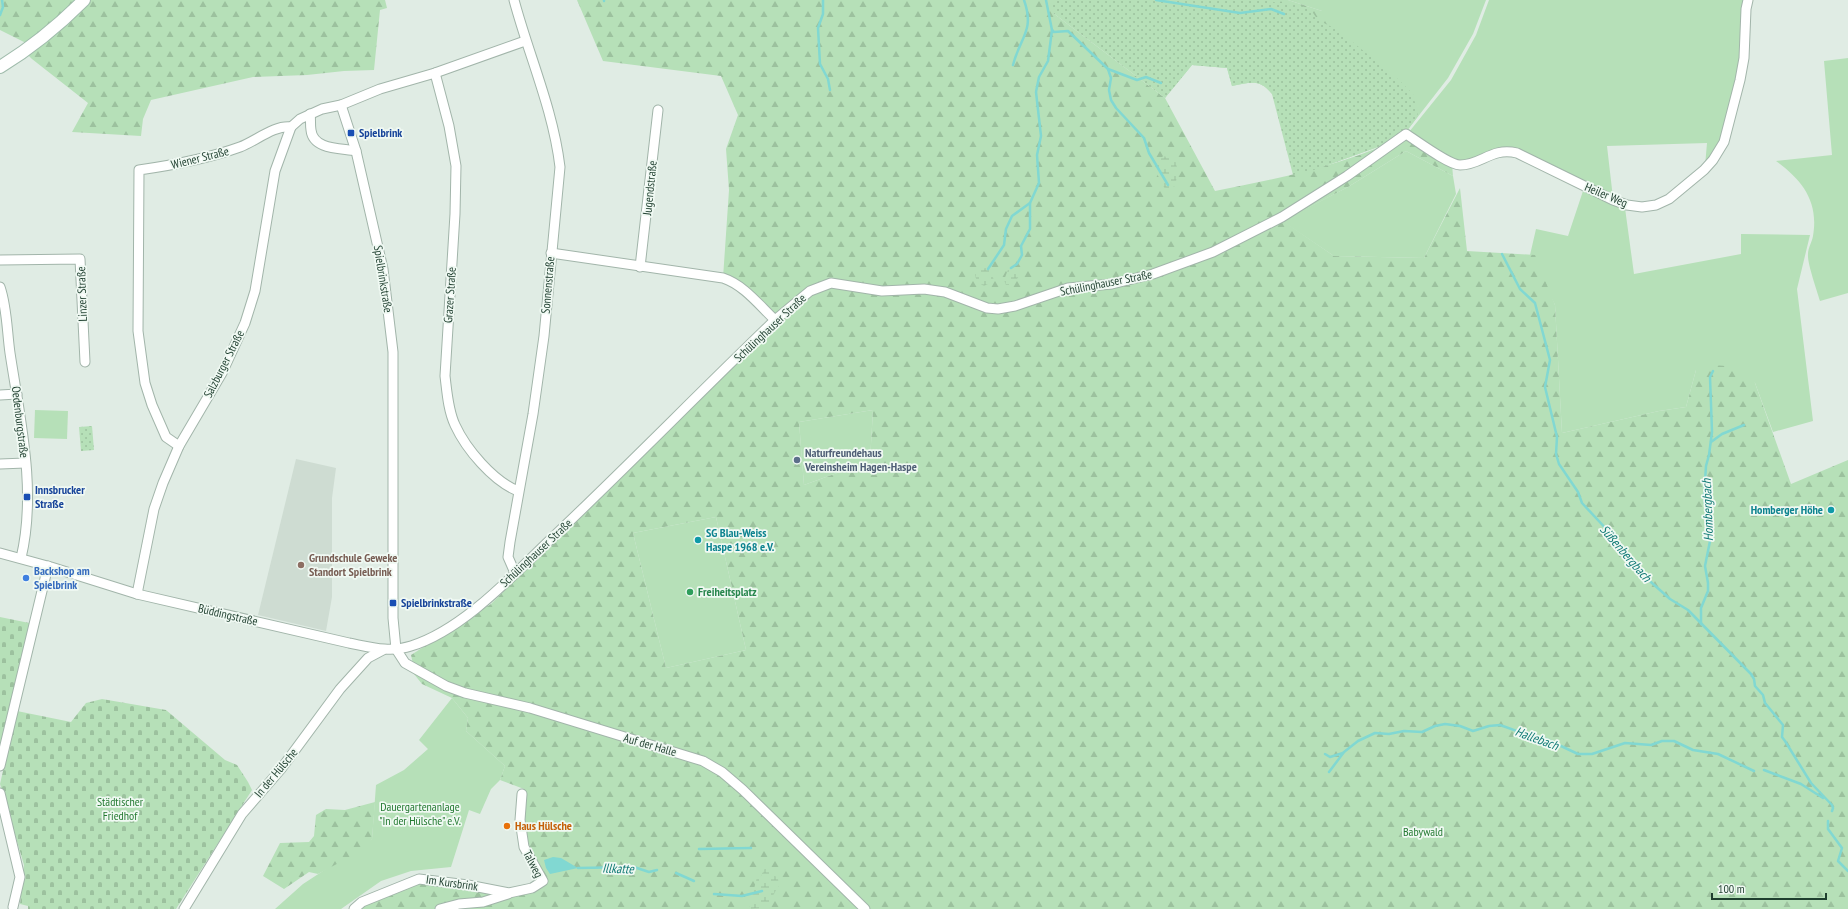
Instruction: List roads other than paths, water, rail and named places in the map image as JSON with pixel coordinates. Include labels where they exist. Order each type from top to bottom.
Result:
[{"type":"main road","points":[[0,67],[25,52],[84,0]]},
{"type":"street","name":"Sonnenstraße","points":[[514,0],[525,41],[544,93],[558,147],[560,168],[544,336],[533,414],[518,491],[508,557],[515,573]]},
{"type":"street","name":"Heiler Weg","points":[[1406,134],[1453,164],[1467,164],[1506,150],[1517,153],[1613,200],[1636,206],[1656,205],[1669,199],[1704,170],[1713,160],[1724,142],[1740,80],[1744,58],[1746,9],[1748,0]]},
{"type":"street","name":"Wiener Straße","points":[[179,446],[166,437],[152,405],[145,383],[140,354],[138,331],[139,170],[191,163],[242,147],[283,126],[291,127],[300,119],[322,109],[341,105],[380,89],[435,73],[525,41]]},
{"type":"street","name":"Grazer Straße","points":[[435,73],[449,126],[456,166],[455,214],[445,376],[448,402],[455,424],[479,461],[509,488],[518,491]]},
{"type":"street","name":"Spielbrinkstraße","points":[[341,105],[356,151],[383,269],[394,352],[393,618],[396,649]]},
{"type":"street","name":"Jugendstraße","points":[[640,267],[658,110]]},
{"type":"street","points":[[310,114],[311,130],[316,141],[326,146],[356,151]]},
{"type":"street","name":"Salzburger Straße","points":[[137,594],[154,508],[162,483],[179,446],[222,373],[245,323],[255,291],[275,171],[291,127]]},
{"type":"street","name":"Schülinghauser Straße","points":[[410,647],[441,632],[479,606],[515,573],[775,320],[810,291],[831,283],[882,291],[924,289],[945,292],[987,308],[998,309],[1015,306],[1068,288],[1112,284],[1153,274],[1213,252],[1282,217],[1347,176],[1406,134]]},
{"type":"street","points":[[551,253],[722,278],[733,282],[775,320]]},
{"type":"street","name":"Linzer Straße","points":[[0,260],[80,259],[84,362]]},
{"type":"street","name":"Oedenburgstraße","points":[[0,287],[17,394],[25,463],[27,516],[22,558]]},
{"type":"street","points":[[0,395],[17,394]]},
{"type":"street","points":[[0,464],[25,463]]},
{"type":"street","name":"Büddingstraße","points":[[0,553],[22,558],[137,594],[349,643],[383,650],[410,647]]},
{"type":"street","points":[[0,766],[48,566]]},
{"type":"street","name":"Auf der Halle","points":[[396,649],[405,662],[431,679],[465,693],[530,708],[703,761],[722,772],[743,790],[865,909]]},
{"type":"street","name":"In der Hülsche","points":[[184,909],[242,814],[281,769],[340,689],[368,658],[383,650]]},
{"type":"street","points":[[0,793],[20,877],[13,907]]},
{"type":"street","name":"Talweg","points":[[512,893],[532,888],[543,881],[524,847],[520,820],[522,794]]},
{"type":"street","name":"Im Kursbrink","points":[[354,909],[362,902],[419,879],[468,885],[512,893]]},
{"type":"street","name":"Im Kursbrink","points":[[440,909],[459,904],[483,902],[512,893]]},
{"type":"water","points":[[553,857],[561,858],[578,868],[550,874],[546,868],[544,860]]},
{"type":"waterway","points":[[0,15],[3,7],[2,0]]},
{"type":"waterway","points":[[823,0],[823,14],[818,28],[820,64],[828,79],[830,90]]},
{"type":"waterway","points":[[1013,65],[1027,27],[1028,19],[1024,0]]},
{"type":"waterway","points":[[1046,0],[1052,30],[1054,32],[1068,31],[1108,69],[1111,78],[1109,90],[1111,100],[1116,108],[1144,138],[1149,153],[1168,185]]},
{"type":"waterway","points":[[1156,0],[1240,13],[1271,9],[1284,14]]},
{"type":"waterway","points":[[1011,268],[1017,264],[1022,255],[1021,246],[1030,229],[1030,203],[1039,183],[1037,155],[1041,136],[1036,92],[1039,77],[1048,61],[1052,30]]},
{"type":"waterway","points":[[1108,69],[1137,80],[1146,77],[1161,83]]},
{"type":"waterway","points":[[988,269],[1004,245],[1006,229],[1012,216],[1030,203]]},
{"type":"waterway","name":"Süßenbergbach","points":[[1502,254],[1520,289],[1535,303],[1550,360],[1545,387],[1557,437],[1556,454],[1559,464],[1578,492],[1582,503],[1610,533],[1617,544],[1643,575],[1670,599],[1688,610],[1751,674],[1754,679],[1755,686],[1763,695],[1765,703],[1783,725],[1782,737],[1811,783],[1832,805],[1832,811]]},
{"type":"waterway","name":"Hombergbach","points":[[1701,624],[1701,608],[1708,591],[1705,566],[1710,541],[1704,496],[1706,466],[1712,432],[1710,377],[1713,371]]},
{"type":"waterway","points":[[1711,442],[1722,434],[1744,425]]},
{"type":"waterway","name":"Hallebach","points":[[1329,772],[1344,752],[1358,741],[1375,733],[1389,734],[1404,731],[1422,732],[1435,726],[1445,724],[1460,726],[1473,731],[1489,726],[1500,725],[1528,735],[1546,739],[1578,754],[1592,754],[1625,743],[1651,745],[1662,741],[1674,741],[1693,750],[1718,754],[1754,771]]},
{"type":"waterway","points":[[1325,754],[1330,757],[1343,753]]},
{"type":"waterway","name":"Hallebach","points":[[1764,770],[1801,784],[1823,798]]},
{"type":"waterway","name":"Süßenbergbach","points":[[1828,821],[1828,829],[1842,848],[1838,861],[1848,871]]},
{"type":"waterway","points":[[699,849],[751,848]]},
{"type":"waterway","name":"Illkatte","points":[[578,868],[634,867],[649,872],[657,870]]},
{"type":"waterway","points":[[676,873],[694,881]]},
{"type":"waterway","points":[[714,894],[742,896],[762,891]]},
{"type":"place","name":"Spielbrink","points":[[351,133]]},
{"type":"place","name":"Naturfreundehaus Vereinsheim Hagen-Haspe","points":[[797,460]]},
{"type":"place","name":"Innsbrucker Straße","points":[[27,497]]},
{"type":"place","name":"Homberger Höhe","points":[[1831,510]]},
{"type":"place","name":"SG Blau-Weiss Haspe 1968 e.V.","points":[[698,540]]},
{"type":"place","name":"Grundschule Geweke Standort Spielbrink","points":[[301,565]]},
{"type":"place","name":"Backshop am Spielbrink","points":[[26,578]]},
{"type":"place","name":"Freiheitsplatz","points":[[690,592]]},
{"type":"place","name":"Spielbrinkstraße","points":[[393,603]]},
{"type":"place","name":"Haus Hülsche","points":[[507,826]]},
{"type":"park label","name":"Städtischer Friedhof","points":[[120,809]]},
{"type":"park label","name":"Dauergartenanlage \"In der Hülsche\" e.V.","points":[[420,814]]},
{"type":"park label","name":"Babywald","points":[[1423,832]]}]
